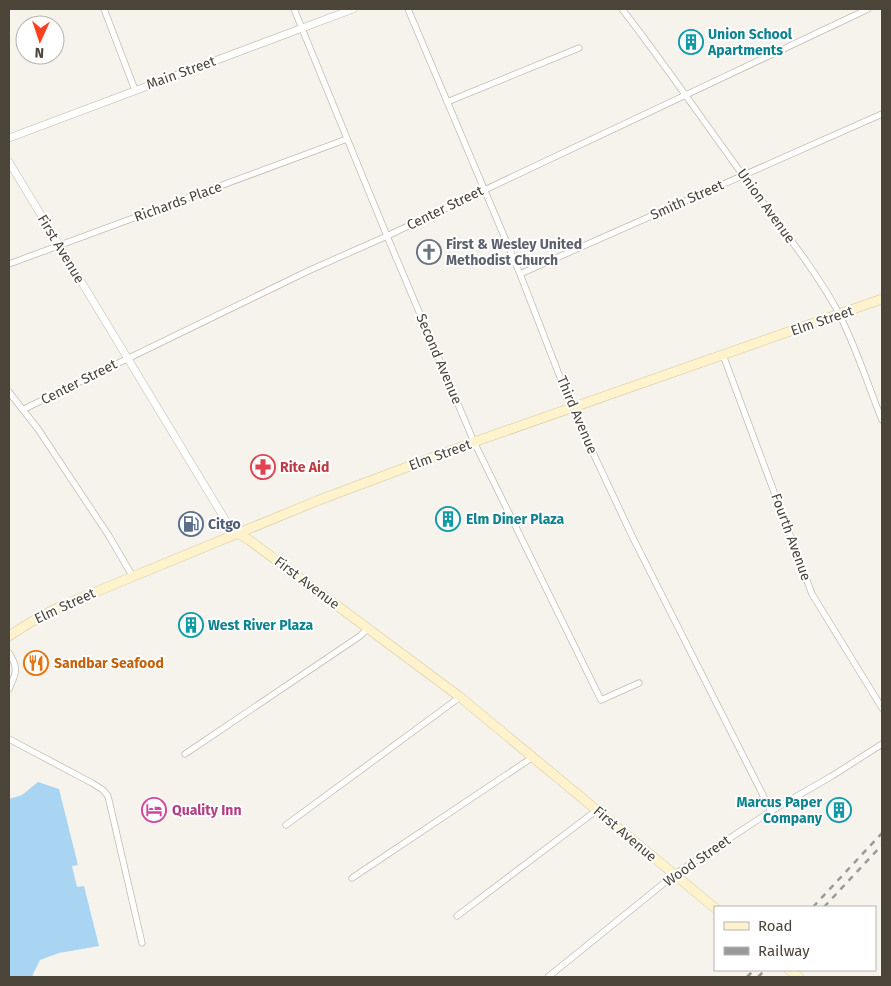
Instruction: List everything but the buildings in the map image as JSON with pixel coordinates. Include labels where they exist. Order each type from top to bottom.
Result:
[{"type":"main road","name":"Elm Street","points":[[9,636],[59,607],[237,532],[319,500],[474,442],[882,299]]},
{"type":"main road","name":"First Avenue","points":[[237,532],[460,697],[714,907]]},
{"type":"street","points":[[104,9],[135,90]]},
{"type":"street","name":"Second Avenue","points":[[294,9],[474,442],[601,700],[639,684]]},
{"type":"street","name":"Main Street","points":[[9,138],[353,9]]},
{"type":"street","name":"Third Avenue","points":[[408,9],[520,274],[572,408],[632,536],[771,811]]},
{"type":"street","name":"Union Avenue","points":[[622,9],[803,257],[839,315],[882,420]]},
{"type":"street","name":"Center Street","points":[[24,410],[308,271],[387,236],[483,189],[868,9]]},
{"type":"street","points":[[448,102],[579,48]]},
{"type":"street","name":"Smith Street","points":[[520,274],[882,114]]},
{"type":"street","name":"Richards Place","points":[[9,264],[348,139]]},
{"type":"street","name":"First Avenue","points":[[9,162],[230,526],[237,532]]},
{"type":"street","name":"Fourth Avenue","points":[[723,355],[812,594],[882,708]]},
{"type":"street","points":[[9,392],[24,410],[109,536],[133,576]]},
{"type":"street","points":[[185,754],[360,636],[367,629]]},
{"type":"street","points":[[9,653],[14,660],[16,668],[9,689]]},
{"type":"street","points":[[286,825],[460,697]]},
{"type":"street","points":[[9,739],[92,783],[103,790],[108,796],[142,943]]},
{"type":"street","name":"Wood Street","points":[[548,977],[674,875],[771,811],[832,776],[882,744]]},
{"type":"street","points":[[352,878],[533,757]]},
{"type":"street","points":[[457,916],[597,810]]},
{"type":"water","points":[[38,782],[59,789],[78,865],[72,866],[77,887],[84,886],[99,946],[59,953],[40,960],[33,977],[9,977],[9,799],[22,795]]},
{"type":"railway","points":[[814,906],[882,833]]},
{"type":"railway","points":[[825,906],[882,845]]},
{"type":"railway","points":[[747,977],[753,971]]},
{"type":"railway","points":[[758,977],[764,971]]},
{"type":"place","name":"Union School Apartments","points":[[691,42]]},
{"type":"place","name":"First & Wesley United Methodist Church","points":[[429,252]]},
{"type":"place","name":"Rite Aid","points":[[263,467]]},
{"type":"place","name":"Elm Diner Plaza","points":[[448,519]]},
{"type":"place","name":"Citgo","points":[[191,524]]},
{"type":"place","name":"West River Plaza","points":[[191,625]]},
{"type":"place","name":"Sandbar Seafood","points":[[36,663]]},
{"type":"place","name":"Quality Inn","points":[[154,810]]},
{"type":"place","name":"Marcus Paper Company","points":[[839,810]]}]
